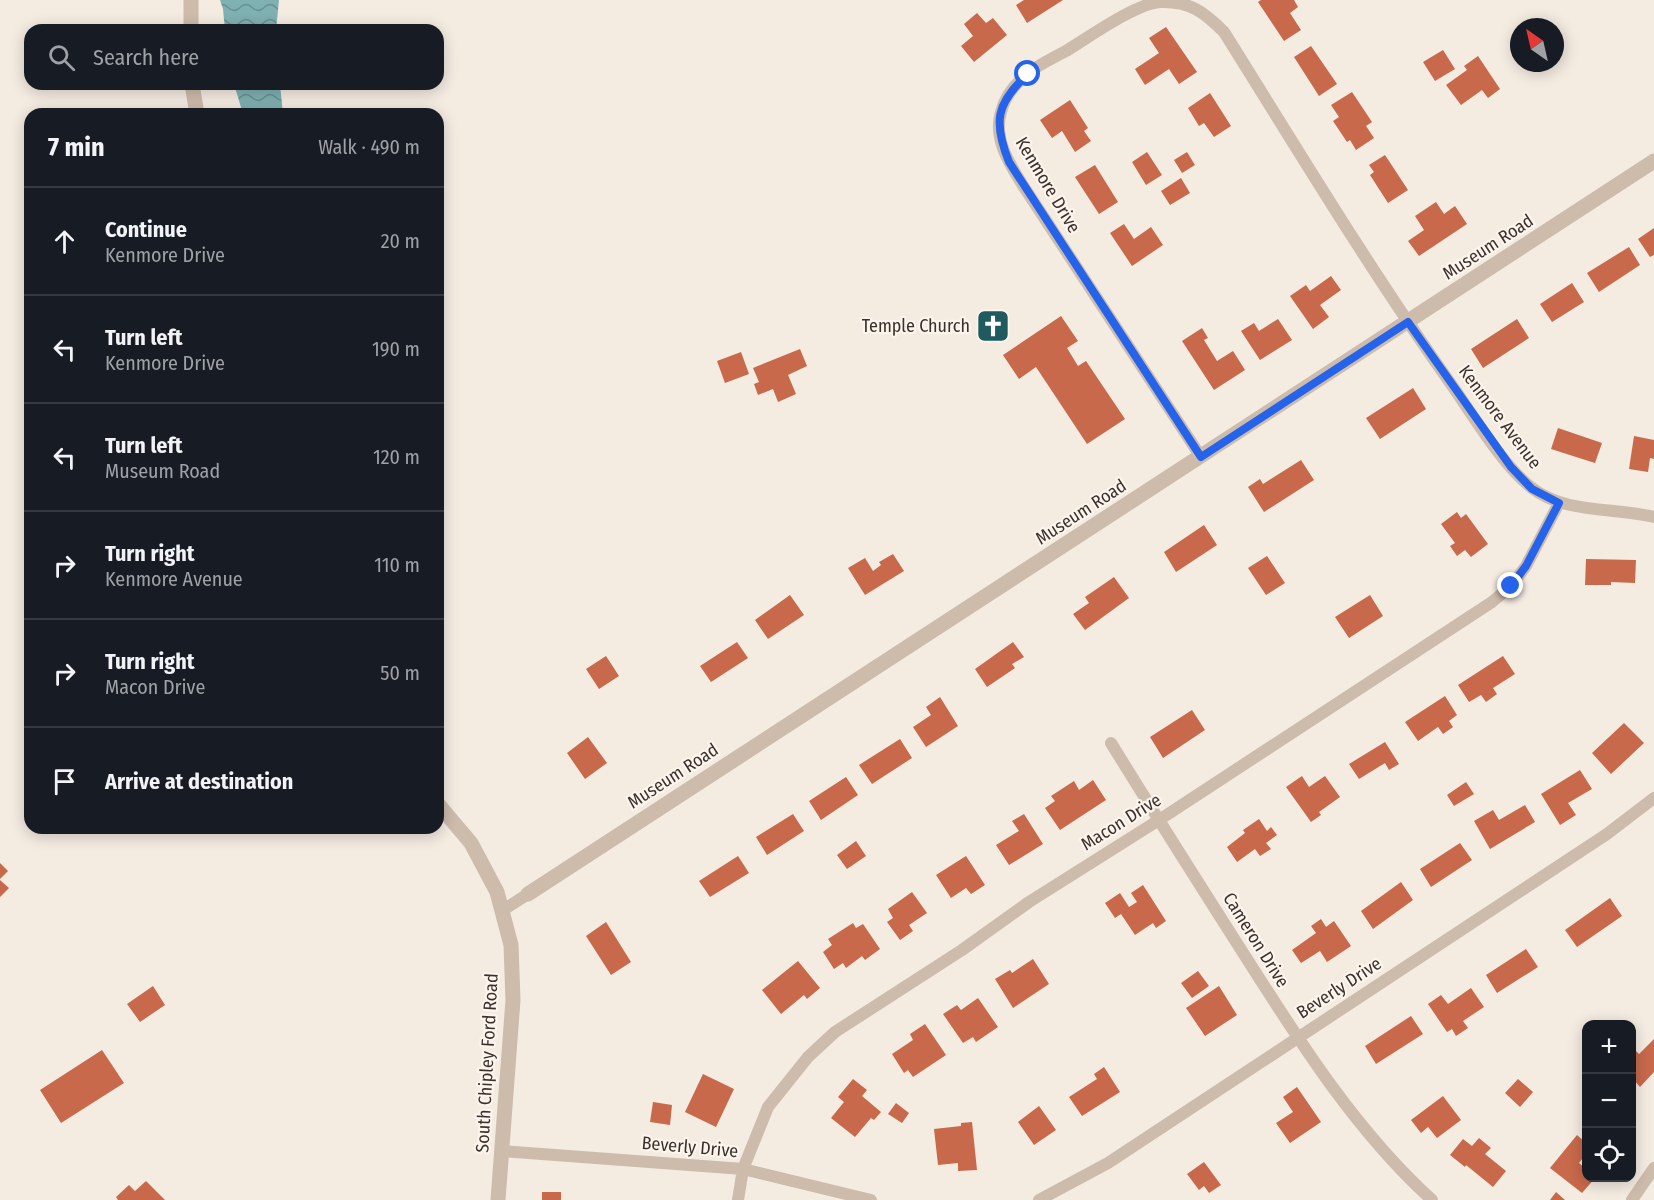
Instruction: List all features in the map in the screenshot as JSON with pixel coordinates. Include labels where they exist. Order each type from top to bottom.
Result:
[{"type":"street","points":[[191,0],[191,24]]},
{"type":"street","name":"Kenmore Drive","points":[[1201,457],[1009,162],[1000,138],[1000,113],[1011,89],[1028,74],[1134,11],[1158,2],[1183,3],[1206,14],[1224,32],[1408,322]]},
{"type":"street","points":[[193,90],[195,108]]},
{"type":"street","name":"Museum Road","points":[[528,894],[1654,161]]},
{"type":"street","name":"Kenmore Avenue","points":[[1408,322],[1511,467],[1532,489],[1559,503],[1634,512],[1654,517]]},
{"type":"street","name":"Macon Drive","points":[[738,1200],[742,1169],[768,1107],[808,1057],[836,1032],[962,950],[1029,902],[1159,820],[1492,602],[1511,586],[1526,566],[1559,503]]},
{"type":"street","name":"Cameron Drive","points":[[1111,743],[1297,1037],[1362,1125],[1407,1178],[1432,1200]]},
{"type":"street","name":"Beverly Drive","points":[[1040,1200],[1108,1163],[1607,834],[1654,798]]},
{"type":"street","name":"South Chipley Ford Road","points":[[444,811],[471,843],[497,892],[511,945],[513,1000],[498,1200]]},
{"type":"street","points":[[503,910],[528,894]]},
{"type":"street","name":"Beverly Drive","points":[[502,1151],[742,1169],[872,1200]]},
{"type":"street","points":[[1632,1200],[1654,1168]]},
{"type":"water","points":[[220,0],[279,0],[277,24],[224,24]]},
{"type":"water","points":[[236,90],[281,90],[282,108],[241,108]]},
{"type":"building","points":[[1024,0],[1063,0],[1027,23],[1016,5]]},
{"type":"building","points":[[1261,0],[1294,0],[1298,7],[1290,13],[1301,30],[1284,41],[1258,2]]},
{"type":"building","points":[[977,13],[986,23],[993,18],[1007,35],[974,62],[961,46],[973,36],[964,24]]},
{"type":"building","points":[[1166,27],[1197,72],[1179,84],[1169,69],[1145,85],[1135,69],[1159,53],[1149,38]]},
{"type":"building","points":[[1311,46],[1337,84],[1319,96],[1294,57]]},
{"type":"building","points":[[1443,50],[1455,69],[1435,81],[1423,62]]},
{"type":"building","points":[[1478,56],[1500,89],[1488,98],[1482,90],[1461,105],[1446,85],[1467,70],[1464,66]]},
{"type":"building","points":[[1352,92],[1372,122],[1366,126],[1374,138],[1356,150],[1350,140],[1347,142],[1333,121],[1339,117],[1331,105]]},
{"type":"building","points":[[1210,93],[1231,126],[1214,137],[1204,123],[1199,126],[1188,108]]},
{"type":"building","points":[[1070,100],[1088,128],[1084,131],[1091,141],[1075,152],[1062,131],[1052,138],[1040,120]]},
{"type":"building","points":[[1147,152],[1162,175],[1146,185],[1132,162]]},
{"type":"building","points":[[1187,152],[1195,165],[1182,173],[1174,160]]},
{"type":"building","points":[[1385,155],[1408,190],[1388,203],[1370,175],[1374,172],[1369,165]]},
{"type":"building","points":[[1095,165],[1118,202],[1099,214],[1075,177]]},
{"type":"building","points":[[1181,178],[1190,193],[1170,205],[1161,191]]},
{"type":"building","points":[[1436,202],[1444,214],[1455,206],[1467,224],[1419,256],[1408,241],[1424,230],[1415,216]]},
{"type":"building","points":[[1124,224],[1134,239],[1151,227],[1163,245],[1132,266],[1110,233]]},
{"type":"building","points":[[1654,228],[1654,255],[1650,257],[1638,239]]},
{"type":"building","points":[[1629,247],[1640,265],[1599,292],[1587,273]]},
{"type":"building","points":[[1331,276],[1341,290],[1320,305],[1329,317],[1313,329],[1290,296],[1306,285],[1310,291]]},
{"type":"building","points":[[1572,283],[1584,302],[1552,322],[1540,304]]},
{"type":"building","points":[[1061,316],[1078,341],[1067,348],[1078,366],[1086,361],[1125,419],[1087,444],[1036,367],[1019,379],[1003,355]]},
{"type":"building","points":[[1278,319],[1292,340],[1260,360],[1241,331],[1254,323],[1259,331]]},
{"type":"building","points":[[1517,319],[1529,338],[1483,368],[1471,349]]},
{"type":"building","points":[[1202,328],[1208,338],[1204,340],[1217,361],[1233,351],[1245,370],[1214,390],[1182,341]]},
{"type":"building","points":[[800,349],[807,366],[788,375],[796,394],[778,402],[773,389],[758,395],[754,384],[759,382],[753,368]]},
{"type":"building","points":[[741,352],[749,374],[725,383],[717,361]]},
{"type":"building","points":[[1413,388],[1426,409],[1380,439],[1366,418]]},
{"type":"building","points":[[1558,428],[1602,443],[1595,463],[1551,449]]},
{"type":"building","points":[[1634,436],[1654,440],[1654,459],[1650,458],[1648,472],[1629,469]]},
{"type":"building","points":[[1301,460],[1314,480],[1264,512],[1248,487],[1260,479],[1263,484]]},
{"type":"building","points":[[1457,512],[1461,518],[1466,514],[1488,544],[1471,557],[1465,550],[1457,556],[1450,546],[1455,543],[1441,524]]},
{"type":"building","points":[[1204,525],[1217,545],[1176,572],[1164,552]]},
{"type":"building","points":[[893,554],[904,571],[865,595],[848,568],[865,558],[873,571],[881,565],[879,562]]},
{"type":"building","points":[[1267,556],[1285,583],[1266,595],[1248,568]]},
{"type":"building","points":[[1586,559],[1636,560],[1635,583],[1611,582],[1611,585],[1585,585]]},
{"type":"building","points":[[1114,577],[1129,598],[1085,630],[1073,614],[1089,603],[1085,597]]},
{"type":"building","points":[[790,595],[804,615],[768,639],[755,620]]},
{"type":"building","points":[[1370,595],[1383,616],[1349,638],[1335,617]]},
{"type":"building","points":[[737,642],[748,658],[711,682],[700,666]]},
{"type":"building","points":[[1013,642],[1024,657],[1012,664],[1015,668],[987,687],[975,669]]},
{"type":"building","points":[[606,656],[619,676],[599,689],[586,669]]},
{"type":"building","points":[[1503,656],[1515,674],[1493,688],[1497,694],[1486,702],[1481,695],[1469,702],[1458,685]]},
{"type":"building","points":[[1445,696],[1457,715],[1449,721],[1453,727],[1443,734],[1438,727],[1418,741],[1405,722]]},
{"type":"building","points":[[940,697],[958,726],[926,747],[913,727],[931,715],[926,707]]},
{"type":"building","points":[[1192,710],[1205,730],[1163,758],[1150,737]]},
{"type":"building","points":[[1624,723],[1644,743],[1611,774],[1592,753]]},
{"type":"building","points":[[588,737],[607,763],[585,779],[567,753]]},
{"type":"building","points":[[900,739],[912,758],[872,784],[859,765]]},
{"type":"building","points":[[1385,742],[1399,764],[1389,770],[1385,763],[1359,779],[1349,764]]},
{"type":"building","points":[[1580,770],[1592,789],[1568,803],[1576,815],[1560,825],[1541,794]]},
{"type":"building","points":[[1302,776],[1309,787],[1325,776],[1340,797],[1319,812],[1321,815],[1311,822],[1286,787]]},
{"type":"building","points":[[846,777],[858,795],[821,820],[809,801]]},
{"type":"building","points":[[1093,780],[1106,800],[1060,830],[1045,808],[1055,801],[1051,796],[1074,781],[1079,790]]},
{"type":"building","points":[[1466,782],[1474,794],[1454,806],[1447,795]]},
{"type":"building","points":[[1525,805],[1535,822],[1490,849],[1474,821],[1493,810],[1499,820]]},
{"type":"building","points":[[793,814],[804,831],[767,855],[756,837]]},
{"type":"building","points":[[1024,814],[1043,844],[1009,865],[996,845],[1019,831],[1012,821]]},
{"type":"building","points":[[1259,819],[1267,831],[1271,827],[1277,835],[1266,843],[1271,849],[1260,856],[1255,849],[1237,862],[1227,847],[1245,833],[1243,830]]},
{"type":"building","points":[[856,841],[866,856],[847,869],[837,855]]},
{"type":"building","points":[[1460,843],[1472,860],[1431,887],[1420,869]]},
{"type":"building","points":[[738,856],[749,873],[710,897],[699,881]]},
{"type":"building","points":[[966,856],[985,885],[971,894],[966,888],[951,898],[936,875]]},
{"type":"building","points":[[0,863],[8,871],[0,879]]},
{"type":"building","points":[[0,880],[9,888],[0,897]]},
{"type":"building","points":[[1401,882],[1413,900],[1373,929],[1361,911]]},
{"type":"building","points":[[1143,885],[1166,921],[1156,928],[1153,923],[1135,935],[1121,914],[1115,918],[1105,903],[1120,893],[1129,907],[1137,902],[1131,893]]},
{"type":"building","points":[[912,892],[927,913],[909,925],[913,931],[900,940],[887,922],[893,918],[888,909]]},
{"type":"building","points":[[1610,898],[1622,916],[1577,947],[1565,930]]},
{"type":"building","points":[[1321,919],[1326,927],[1334,921],[1351,946],[1327,962],[1320,951],[1301,963],[1292,950],[1316,933],[1311,926]]},
{"type":"building","points":[[606,922],[631,962],[611,975],[586,936]]},
{"type":"building","points":[[853,923],[856,928],[863,924],[880,949],[865,960],[862,956],[846,968],[843,963],[834,969],[823,952],[832,945],[828,939]]},
{"type":"building","points":[[1526,949],[1538,967],[1497,993],[1486,975]]},
{"type":"building","points":[[1033,959],[1049,984],[1013,1008],[995,979],[1010,970],[1012,973]]},
{"type":"building","points":[[798,961],[820,988],[807,999],[804,995],[781,1014],[762,990]]},
{"type":"building","points":[[1198,971],[1209,986],[1192,998],[1181,983]]},
{"type":"building","points":[[153,986],[165,1005],[140,1022],[127,1004]]},
{"type":"building","points":[[1219,986],[1237,1015],[1205,1036],[1186,1008]]},
{"type":"building","points":[[1471,988],[1484,1007],[1463,1021],[1468,1028],[1456,1036],[1452,1029],[1447,1032],[1428,1004],[1441,995],[1448,1004]]},
{"type":"building","points":[[978,998],[998,1027],[976,1042],[973,1037],[963,1043],[943,1014],[957,1005],[961,1010]]},
{"type":"building","points":[[1411,1016],[1423,1034],[1376,1064],[1365,1046]]},
{"type":"building","points":[[925,1024],[946,1055],[913,1077],[908,1070],[904,1073],[892,1054],[913,1040],[910,1034]]},
{"type":"building","points":[[1654,1039],[1654,1072],[1640,1087],[1636,1082],[1636,1051],[1639,1054]]},
{"type":"building","points":[[102,1050],[124,1083],[61,1123],[40,1090]]},
{"type":"building","points":[[1104,1067],[1120,1092],[1082,1116],[1069,1097],[1097,1079],[1094,1074]]},
{"type":"building","points":[[703,1074],[734,1089],[716,1127],[685,1112]]},
{"type":"building","points":[[853,1079],[867,1090],[862,1096],[881,1112],[874,1120],[871,1118],[855,1137],[831,1118],[844,1102],[838,1097]]},
{"type":"building","points":[[1518,1079],[1533,1092],[1520,1107],[1505,1093]]},
{"type":"building","points":[[1297,1087],[1321,1122],[1290,1143],[1276,1123],[1293,1112],[1283,1097]]},
{"type":"building","points":[[1443,1096],[1461,1120],[1437,1138],[1428,1127],[1421,1133],[1411,1120]]},
{"type":"building","points":[[653,1102],[672,1105],[670,1125],[650,1122]]},
{"type":"building","points":[[896,1103],[909,1113],[902,1123],[888,1114]]},
{"type":"building","points":[[1039,1106],[1056,1130],[1034,1145],[1018,1122]]},
{"type":"building","points":[[972,1122],[977,1170],[958,1171],[958,1163],[938,1165],[934,1129],[961,1126],[961,1123]]},
{"type":"building","points":[[1577,1135],[1582,1139],[1582,1159],[1579,1163],[1582,1166],[1582,1182],[1592,1182],[1582,1193],[1550,1168]]},
{"type":"building","points":[[1479,1138],[1491,1148],[1485,1154],[1506,1171],[1493,1187],[1450,1155],[1463,1139],[1472,1146]]},
{"type":"building","points":[[1204,1162],[1221,1185],[1209,1193],[1204,1186],[1199,1190],[1187,1174]]},
{"type":"building","points":[[146,1181],[165,1200],[118,1200],[116,1197],[129,1185],[135,1191]]},
{"type":"building","points":[[542,1192],[561,1192],[561,1200],[542,1200]]},
{"type":"building","points":[[1556,1192],[1565,1200],[1550,1200]]},
{"type":"place","name":"Temple Church","points":[[993,326]]},
{"type":"route","points":[[1028,74],[1011,89],[1000,113],[1000,138],[1009,162],[1201,457],[1408,322],[1511,467],[1532,489],[1559,503],[1526,566],[1511,586]]}]
